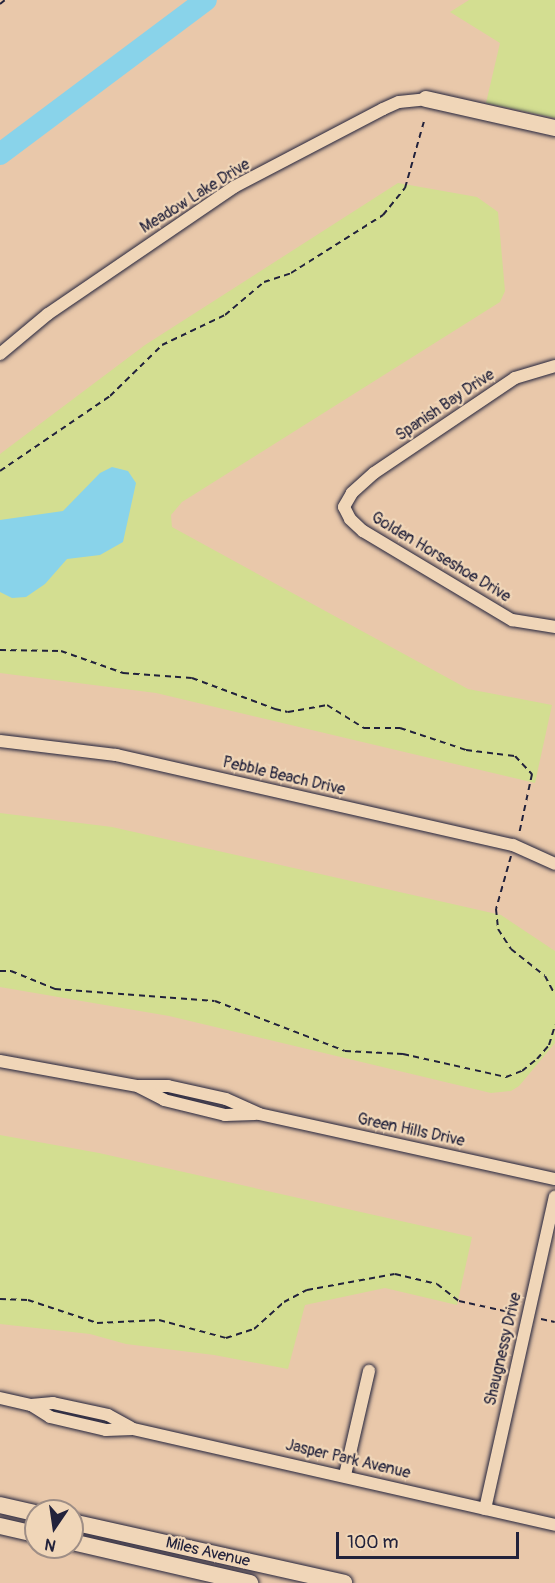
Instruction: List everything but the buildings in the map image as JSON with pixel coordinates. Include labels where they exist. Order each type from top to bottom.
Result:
[{"type":"street","points":[[426,99],[555,128]]},
{"type":"street","name":"Meadow Lake Drive","points":[[0,354],[48,314],[234,187],[383,109],[399,102],[426,99]]},
{"type":"street","name":"Spanish Bay Drive","points":[[360,485],[515,378],[555,366]]},
{"type":"street","name":"Golden Horseshoe Drive","points":[[360,485],[344,507],[350,519],[363,531],[512,620],[555,627]]},
{"type":"street","name":"Pebble Beach Drive","points":[[0,741],[116,755],[515,847],[555,864]]},
{"type":"street","name":"Green Hills Drive","points":[[0,1061],[138,1086],[168,1086],[203,1094],[259,1113],[555,1179]]},
{"type":"street","name":"Shaugnessy Drive","points":[[484,1509],[555,1197]]},
{"type":"street","points":[[345,1474],[369,1371]]},
{"type":"street","name":"Jasper Park Avenue","points":[[0,1398],[31,1405],[52,1403],[108,1415],[133,1429],[345,1474],[555,1525]]},
{"type":"street","points":[[0,1505],[24,1510]]},
{"type":"street","name":"Miles Avenue","points":[[84,1525],[344,1583]]},
{"type":"street","points":[[0,1526],[24,1531]]},
{"type":"street","name":"Miles Avenue","points":[[84,1545],[250,1583]]},
{"type":"path","points":[[0,3],[5,0]]},
{"type":"path","points":[[0,471],[110,396],[162,345],[225,315],[264,282],[291,273],[383,214],[405,188],[425,118]]},
{"type":"path","points":[[0,650],[61,651],[123,673],[192,678],[275,710],[288,712],[327,705],[364,728],[400,728],[472,752],[515,756],[532,774],[515,847],[496,909],[498,929],[511,949],[545,976],[555,995]]},
{"type":"path","points":[[0,971],[11,971],[55,989],[215,1001],[345,1051],[403,1054],[506,1077],[522,1071],[537,1059],[549,1045],[555,1025]]},
{"type":"path","points":[[0,1299],[28,1300],[97,1323],[159,1320],[226,1338],[254,1329],[284,1302],[307,1290],[394,1274],[437,1284],[459,1300],[555,1322]]},
{"type":"green space","points":[[469,0],[555,0],[555,118],[486,103],[500,43],[450,12]]},
{"type":"green space","points":[[398,183],[477,197],[498,212],[505,291],[500,302],[182,502],[171,515],[172,527],[468,689],[552,705],[535,783],[156,693],[0,673],[0,454],[145,345]]},
{"type":"green space","points":[[0,813],[112,827],[501,915],[555,951],[555,1043],[519,1086],[511,1091],[491,1093],[169,1016],[0,987]]},
{"type":"green space","points":[[0,1135],[99,1153],[472,1237],[457,1305],[385,1288],[305,1305],[288,1369],[214,1355],[126,1344],[90,1334],[0,1324]]},
{"type":"water","points":[[112,467],[128,471],[136,483],[123,542],[100,555],[67,559],[45,584],[26,597],[12,598],[0,592],[0,520],[63,511],[100,473]]},
{"type":"waterway","points":[[0,154],[206,0]]}]
